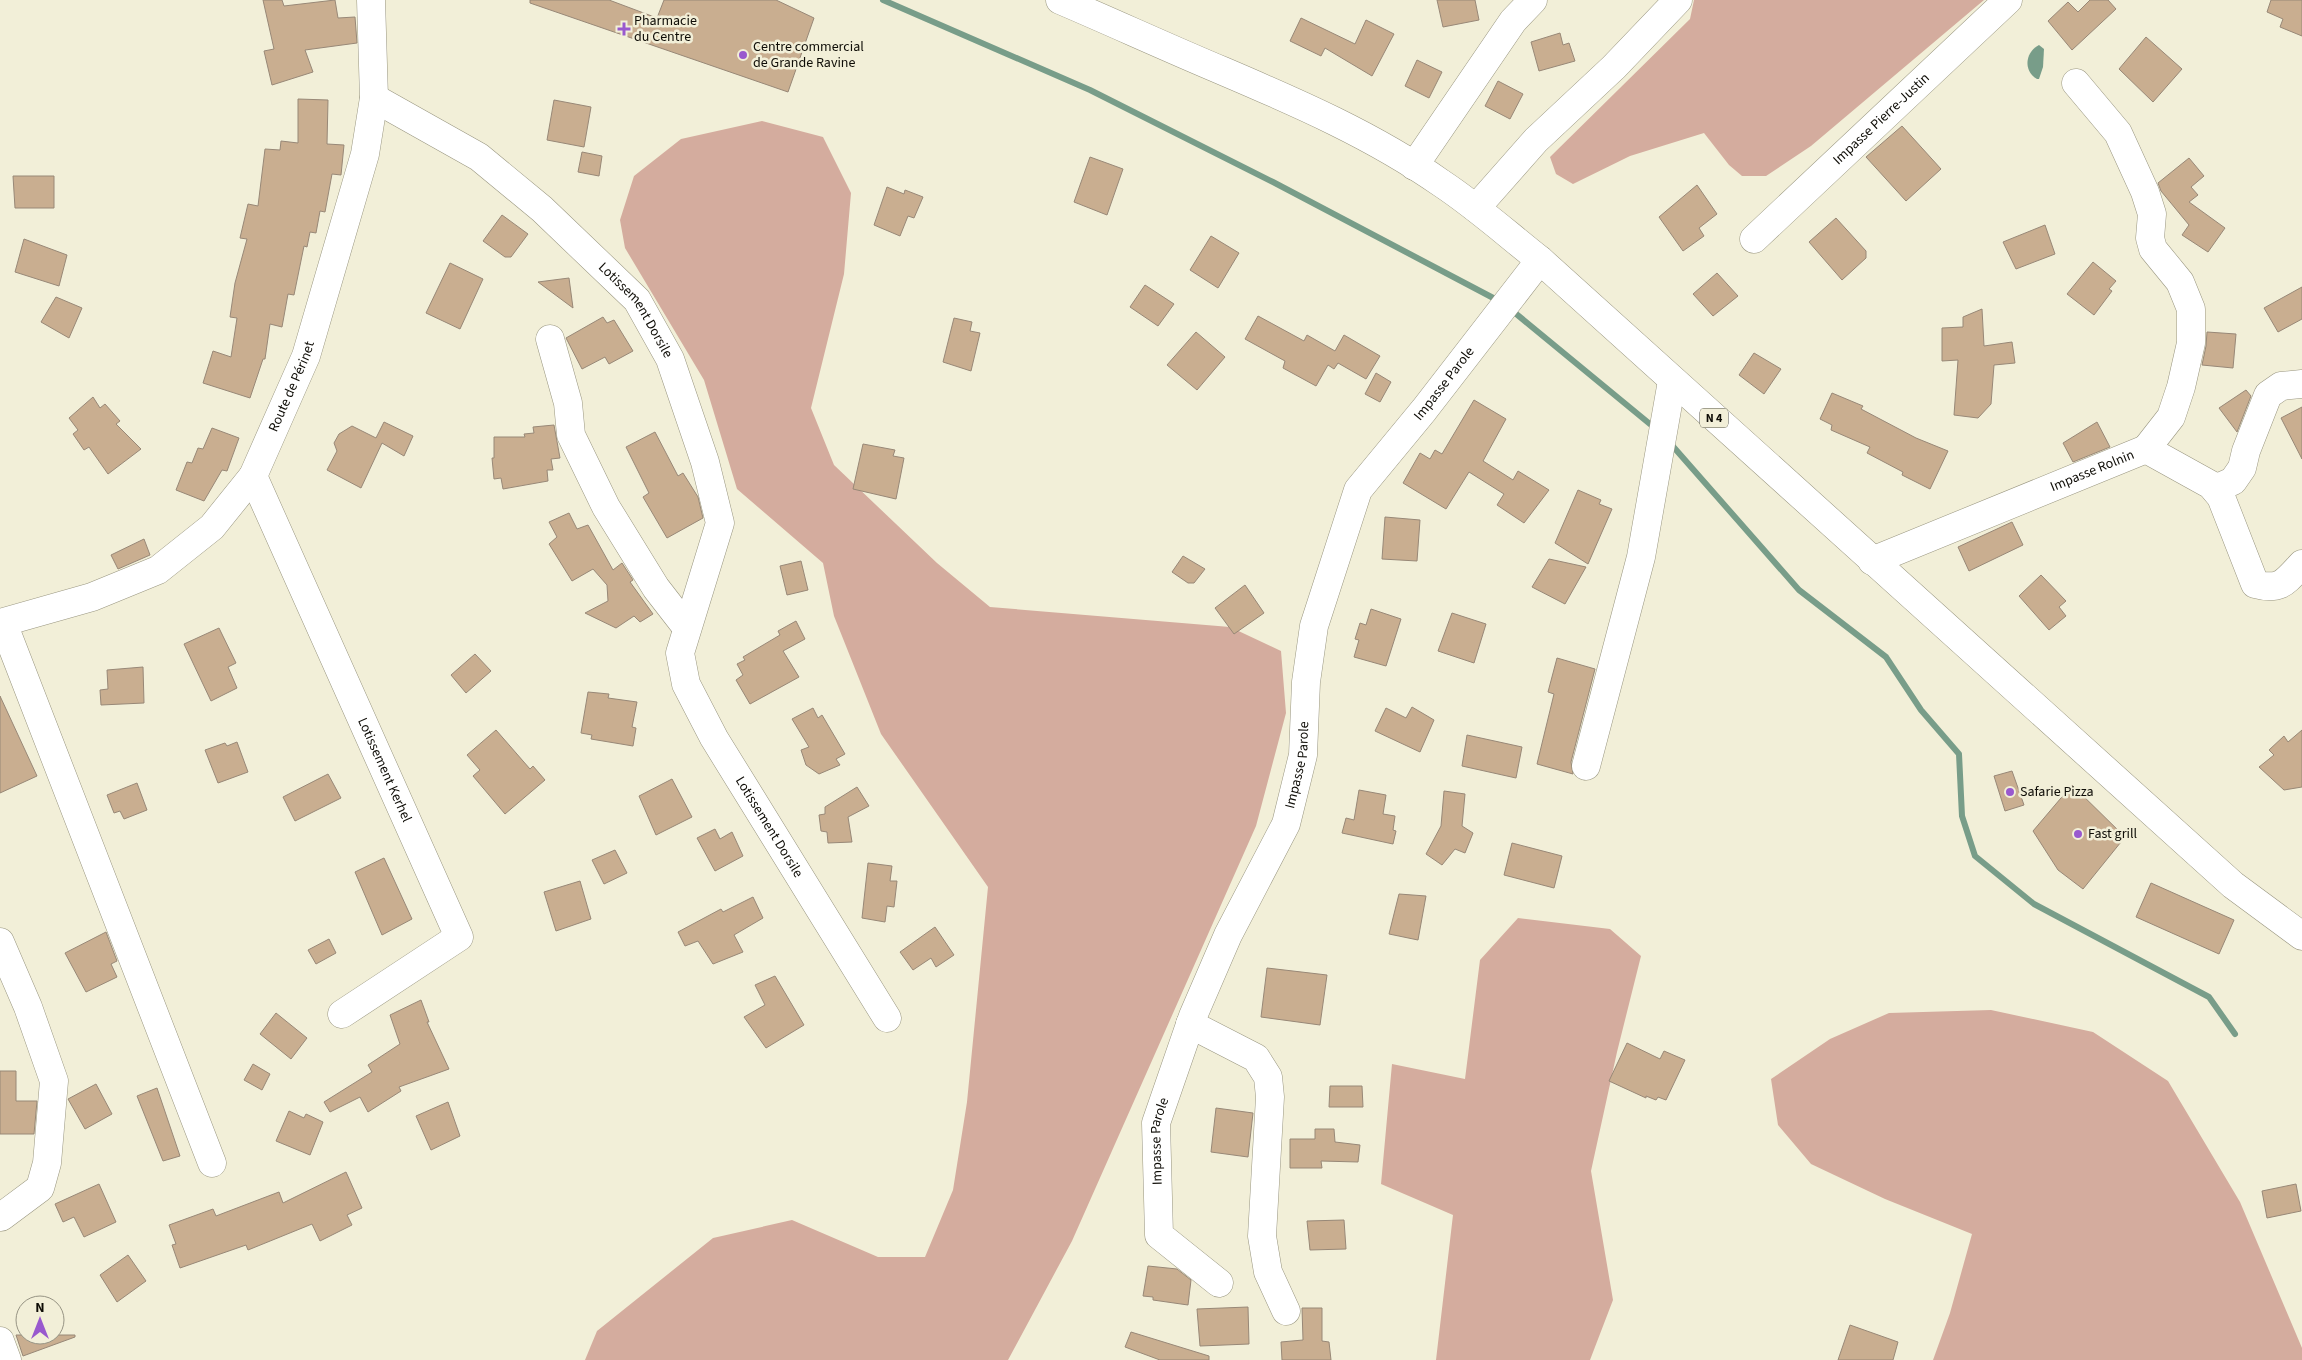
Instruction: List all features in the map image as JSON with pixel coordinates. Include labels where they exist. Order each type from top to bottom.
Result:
[{"type":"street","name":"Route de Périnet","points":[[1,623],[92,597],[158,570],[212,528],[253,476],[306,356],[365,154],[374,98],[371,0]]},
{"type":"street","name":"N 4","points":[[1060,0],[1276,93],[1384,147],[1441,182],[1476,208],[1540,260],[2233,885],[2302,936]]},
{"type":"street","points":[[1414,166],[1513,21],[1533,0]]},
{"type":"street","points":[[1476,208],[1536,140],[1614,67],[1678,0]]},
{"type":"street","name":"Impasse Pierre-Justin","points":[[1754,239],[2008,0]]},
{"type":"street","points":[[2076,83],[2118,133],[2146,192],[2152,214],[2150,238],[2153,249],[2180,282],[2191,309],[2191,343],[2182,388],[2171,417],[2146,450]]},
{"type":"street","name":"Lotissement Dorsile","points":[[374,98],[479,157],[542,209],[637,300],[670,359],[706,462],[720,523],[680,653],[686,684],[714,738],[887,1018]]},
{"type":"street","name":"Impasse Parole","points":[[1219,1284],[1158,1235],[1156,1124],[1190,1024],[1228,935],[1286,824],[1303,755],[1306,682],[1314,626],[1358,490],[1424,410],[1540,260]]},
{"type":"street","points":[[550,339],[568,403],[571,435],[606,508],[656,588],[688,628]]},
{"type":"street","points":[[1586,766],[1641,557],[1672,381]]},
{"type":"street","points":[[2214,489],[2233,481],[2242,468],[2246,451],[2268,394],[2281,386],[2302,384]]},
{"type":"street","name":"Impasse Rolnin","points":[[1872,561],[2146,450],[2211,485],[2221,497],[2254,584],[2274,587],[2282,584],[2302,564]]},
{"type":"street","name":"Lotissement Kerhel","points":[[253,476],[460,937],[342,1014]]},
{"type":"street","points":[[1,623],[212,1163]]},
{"type":"street","points":[[0,942],[28,1008],[54,1081],[47,1164],[40,1188],[1,1217]]},
{"type":"street","points":[[1190,1024],[1256,1058],[1268,1077],[1270,1097],[1262,1236],[1268,1272],[1286,1311]]},
{"type":"street","points":[[0,1341],[7,1360]]},
{"type":"shaded area","points":[[1694,0],[1984,0],[1811,146],[1766,176],[1742,176],[1729,165],[1704,133],[1630,156],[1573,184],[1556,174],[1550,157],[1690,19]]},
{"type":"shaded area","points":[[2039,45],[2044,49],[2043,67],[2039,79],[2037,79],[2029,71],[2028,62],[2031,52]]},
{"type":"shaded area","points":[[762,121],[823,137],[851,193],[844,274],[811,408],[834,465],[937,563],[990,607],[1230,627],[1281,651],[1286,713],[1256,826],[1072,1241],[1008,1360],[585,1360],[597,1331],[713,1238],[792,1220],[878,1257],[925,1257],[953,1190],[967,1102],[988,887],[881,734],[834,616],[823,563],[737,489],[704,380],[625,248],[620,220],[634,176],[681,139]]},
{"type":"shaded area","points":[[1518,918],[1610,929],[1641,956],[1617,1052],[1591,1171],[1613,1300],[1590,1360],[1436,1360],[1453,1215],[1381,1184],[1392,1064],[1465,1079],[1480,960]]},
{"type":"shaded area","points":[[1991,1010],[2093,1032],[2168,1081],[2240,1202],[2302,1348],[2302,1360],[1933,1360],[1950,1313],[1972,1234],[1885,1199],[1811,1164],[1778,1125],[1771,1079],[1830,1039],[1889,1013]]},
{"type":"building","points":[[263,0],[282,0],[284,6],[335,0],[338,18],[355,17],[357,43],[305,50],[313,72],[272,85],[264,51],[274,49]]},
{"type":"building","name":"Centre commercial de Grande Ravine","points":[[530,0],[609,0],[657,18],[664,0],[776,0],[814,18],[788,92],[530,3]]},
{"type":"building","points":[[1437,0],[1475,0],[1479,20],[1443,27]]},
{"type":"building","points":[[2090,0],[2108,0],[2116,9],[2072,50],[2048,21],[2068,2],[2078,12]]},
{"type":"building","points":[[2271,0],[2302,0],[2302,36],[2280,27],[2283,19],[2267,12]]},
{"type":"building","points":[[1301,18],[1355,44],[1366,20],[1394,34],[1372,76],[1325,48],[1321,56],[1290,41]]},
{"type":"building","points":[[1560,33],[1563,45],[1569,43],[1575,61],[1539,71],[1531,42]]},
{"type":"building","points":[[2146,37],[2182,69],[2153,102],[2119,69]]},
{"type":"building","points":[[1417,60],[1442,72],[1429,98],[1405,86]]},
{"type":"building","points":[[1498,81],[1523,94],[1510,119],[1485,106]]},
{"type":"building","points":[[298,99],[328,100],[327,144],[344,145],[341,175],[332,174],[325,212],[320,211],[316,233],[310,232],[307,247],[304,246],[294,295],[288,294],[282,327],[270,324],[265,359],[263,359],[250,398],[203,383],[213,351],[231,357],[237,318],[230,317],[235,283],[247,239],[240,238],[248,204],[258,206],[265,149],[280,150],[281,141],[298,143]]},
{"type":"building","points":[[554,100],[591,107],[584,147],[547,140]]},
{"type":"building","points":[[1902,126],[1941,169],[1906,201],[1866,157]]},
{"type":"building","points":[[582,152],[602,156],[599,176],[578,172]]},
{"type":"building","points":[[1090,157],[1123,169],[1107,215],[1074,202]]},
{"type":"building","points":[[2189,158],[2204,176],[2191,187],[2198,195],[2189,202],[2225,228],[2208,252],[2182,235],[2189,225],[2161,191],[2158,183]]},
{"type":"building","points":[[13,176],[54,176],[54,208],[15,208]]},
{"type":"building","points":[[1697,185],[1717,214],[1699,228],[1704,236],[1683,251],[1659,217]]},
{"type":"building","points":[[887,187],[904,194],[905,190],[923,197],[914,218],[908,216],[900,236],[874,225]]},
{"type":"building","points":[[502,215],[528,234],[511,257],[505,257],[483,241]]},
{"type":"building","points":[[1836,218],[1866,251],[1866,258],[1842,280],[1809,242]]},
{"type":"building","points":[[2045,225],[2055,254],[2016,269],[2003,242]]},
{"type":"building","points":[[1211,236],[1239,253],[1218,288],[1190,270]]},
{"type":"building","points":[[24,239],[67,255],[59,286],[15,272]]},
{"type":"building","points":[[2093,262],[2116,281],[2109,289],[2112,291],[2094,315],[2067,294]]},
{"type":"building","points":[[450,263],[483,279],[460,329],[426,313]]},
{"type":"building","points":[[1717,273],[1738,296],[1713,316],[1693,294]]},
{"type":"building","points":[[569,278],[573,308],[538,282]]},
{"type":"building","points":[[1145,285],[1174,304],[1158,326],[1130,307]]},
{"type":"building","points":[[2302,287],[2302,319],[2278,332],[2264,308]]},
{"type":"building","points":[[56,297],[82,308],[69,338],[41,322]]},
{"type":"building","points":[[1982,309],[1984,346],[2012,342],[2015,363],[1994,365],[1991,404],[1978,418],[1954,415],[1958,360],[1942,361],[1942,328],[1963,327],[1963,317]]},
{"type":"building","points":[[1258,316],[1304,341],[1307,335],[1335,351],[1344,335],[1380,356],[1366,379],[1338,363],[1334,369],[1328,365],[1316,386],[1283,368],[1285,361],[1245,339]]},
{"type":"building","points":[[603,317],[607,323],[614,320],[633,351],[609,364],[605,357],[582,369],[566,338]]},
{"type":"building","points":[[954,318],[972,322],[970,331],[980,333],[971,371],[943,362]]},
{"type":"building","points":[[1196,332],[1225,357],[1197,390],[1167,365]]},
{"type":"building","points":[[2207,332],[2236,334],[2233,368],[2202,365]]},
{"type":"building","points":[[1754,353],[1781,369],[1764,394],[1739,375]]},
{"type":"building","points":[[1376,373],[1391,382],[1380,402],[1365,394]]},
{"type":"building","points":[[2246,390],[2251,396],[2237,432],[2219,408]]},
{"type":"building","points":[[1832,393],[1863,406],[1861,409],[1916,438],[1948,451],[1930,489],[1902,475],[1903,472],[1867,453],[1870,447],[1831,430],[1832,425],[1820,419]]},
{"type":"building","points":[[93,397],[100,408],[105,404],[120,421],[116,424],[141,449],[108,474],[89,447],[84,450],[73,434],[78,430],[69,418]]},
{"type":"building","points":[[1474,400],[1506,419],[1483,461],[1513,480],[1518,471],[1549,490],[1524,523],[1497,505],[1504,494],[1469,472],[1446,509],[1403,483],[1420,453],[1430,459],[1435,450],[1442,454]]},
{"type":"building","points":[[2302,407],[2302,459],[2281,418]]},
{"type":"building","points":[[384,422],[413,436],[404,456],[382,443],[361,488],[327,470],[337,451],[334,443],[339,434],[352,426],[376,438]]},
{"type":"building","points":[[2097,422],[2110,447],[2073,462],[2063,443]]},
{"type":"building","points":[[554,425],[560,458],[551,459],[553,470],[547,470],[548,481],[503,489],[501,478],[494,479],[492,458],[494,458],[494,437],[525,437],[524,434],[534,433],[533,427]]},
{"type":"building","points":[[212,428],[239,438],[227,471],[222,470],[204,501],[176,490],[187,462],[192,463],[198,448],[203,449]]},
{"type":"building","points":[[655,432],[678,476],[683,473],[698,497],[703,518],[667,538],[643,497],[649,493],[626,447]]},
{"type":"building","points":[[863,444],[895,450],[893,456],[904,458],[896,499],[853,489]]},
{"type":"building","points":[[1578,490],[1601,500],[1599,504],[1612,509],[1588,564],[1555,543]]},
{"type":"building","points":[[569,513],[577,529],[588,525],[613,570],[622,563],[633,580],[630,582],[653,614],[640,622],[634,616],[616,628],[585,613],[608,601],[607,585],[593,569],[572,581],[549,544],[557,537],[549,522]]},
{"type":"building","points":[[1385,517],[1420,520],[1417,561],[1382,559]]},
{"type":"building","points":[[2012,522],[2023,545],[1969,571],[1958,547]]},
{"type":"building","points":[[144,539],[150,555],[118,569],[111,555]]},
{"type":"building","points":[[1183,556],[1205,569],[1194,583],[1188,583],[1172,572]]},
{"type":"building","points":[[1549,559],[1586,567],[1565,604],[1532,587]]},
{"type":"building","points":[[801,561],[808,590],[787,595],[780,566]]},
{"type":"building","points":[[2041,575],[2066,601],[2059,607],[2066,616],[2049,630],[2019,596]]},
{"type":"building","points":[[1245,585],[1264,613],[1234,634],[1215,608]]},
{"type":"building","points":[[1371,609],[1401,619],[1386,666],[1354,657],[1359,640],[1355,639],[1360,623],[1366,625]]},
{"type":"building","points":[[1452,613],[1486,624],[1474,663],[1438,651]]},
{"type":"building","points":[[796,621],[805,639],[783,651],[799,677],[750,704],[736,680],[743,675],[737,664],[745,660],[743,657],[780,635],[778,631]]},
{"type":"building","points":[[219,628],[236,663],[228,667],[237,688],[211,701],[184,644]]},
{"type":"building","points":[[475,654],[491,671],[466,693],[451,675]]},
{"type":"building","points":[[1557,658],[1595,669],[1571,762],[1573,774],[1537,764],[1554,694],[1548,692]]},
{"type":"building","points":[[143,667],[144,703],[101,705],[100,690],[108,689],[107,670]]},
{"type":"building","points":[[588,692],[609,694],[608,698],[637,702],[632,727],[636,728],[633,746],[591,739],[592,735],[581,733]]},
{"type":"building","points":[[0,696],[37,776],[0,793]]},
{"type":"building","points":[[1412,707],[1434,720],[1420,752],[1375,731],[1386,708],[1406,718]]},
{"type":"building","points":[[813,708],[818,718],[822,715],[845,754],[836,759],[840,765],[819,774],[806,765],[801,750],[809,747],[792,719]]},
{"type":"building","points":[[496,730],[530,769],[533,766],[545,780],[505,814],[473,776],[480,770],[467,755]]},
{"type":"building","points":[[2302,730],[2302,787],[2284,790],[2259,767],[2274,755],[2269,750],[2284,736],[2288,742]]},
{"type":"building","points":[[1467,735],[1522,747],[1516,778],[1462,766]]},
{"type":"building","points":[[237,742],[248,772],[218,783],[205,750],[225,743],[227,746]]},
{"type":"building","points":[[2012,771],[2024,805],[2005,811],[1994,776]]},
{"type":"building","points":[[328,774],[341,798],[295,821],[283,797]]},
{"type":"building","points":[[672,779],[692,817],[656,835],[639,796]]},
{"type":"building","points":[[137,783],[147,810],[124,819],[120,811],[114,813],[107,795]]},
{"type":"building","name":"Fast grill","points":[[2072,785],[2125,837],[2083,889],[2058,870],[2033,831]]},
{"type":"building","points":[[857,787],[869,806],[848,817],[852,842],[828,843],[827,832],[821,831],[819,815],[825,814],[825,807]]},
{"type":"building","points":[[1359,790],[1386,795],[1383,814],[1395,816],[1393,830],[1396,831],[1393,844],[1342,833],[1346,818],[1354,820]]},
{"type":"building","points":[[1444,791],[1465,794],[1462,826],[1473,833],[1465,853],[1455,849],[1442,865],[1426,854],[1441,826]]},
{"type":"building","points":[[715,829],[720,839],[732,832],[743,856],[715,871],[697,838]]},
{"type":"building","points":[[1512,843],[1562,856],[1554,888],[1504,875]]},
{"type":"building","points":[[615,850],[627,873],[604,884],[592,860]]},
{"type":"building","points":[[384,858],[412,919],[382,935],[355,872]]},
{"type":"building","points":[[868,863],[892,866],[890,881],[897,881],[894,907],[887,906],[885,922],[862,918]]},
{"type":"building","points":[[580,881],[591,919],[556,931],[544,892]]},
{"type":"building","points":[[2151,883],[2234,920],[2219,954],[2136,917]]},
{"type":"building","points":[[1399,894],[1426,896],[1418,940],[1389,934]]},
{"type":"building","points":[[753,897],[763,918],[734,935],[743,952],[713,964],[698,941],[685,946],[678,932],[721,909],[723,912]]},
{"type":"building","points":[[935,927],[954,955],[936,967],[931,958],[913,970],[900,952]]},
{"type":"building","points":[[106,932],[117,961],[111,964],[117,977],[86,992],[65,953]]},
{"type":"building","points":[[329,939],[336,953],[316,964],[308,950]]},
{"type":"building","points":[[1267,968],[1327,975],[1320,1025],[1261,1017]]},
{"type":"building","points":[[775,976],[804,1025],[766,1048],[744,1017],[765,1005],[755,985]]},
{"type":"building","points":[[421,1000],[429,1022],[427,1022],[449,1069],[399,1087],[401,1091],[368,1112],[360,1097],[330,1112],[324,1102],[372,1072],[368,1065],[400,1044],[390,1015]]},
{"type":"building","points":[[276,1013],[307,1038],[291,1059],[260,1034]]},
{"type":"building","points":[[1627,1043],[1660,1059],[1664,1051],[1685,1060],[1666,1100],[1658,1097],[1656,1100],[1646,1096],[1646,1098],[1609,1081]]},
{"type":"building","points":[[253,1064],[270,1074],[262,1090],[244,1080]]},
{"type":"building","points":[[0,1071],[16,1071],[16,1101],[37,1101],[34,1134],[0,1134]]},
{"type":"building","points":[[96,1084],[112,1114],[85,1129],[68,1099]]},
{"type":"building","points":[[1330,1086],[1362,1086],[1363,1107],[1329,1107]]},
{"type":"building","points":[[157,1088],[180,1156],[163,1161],[137,1096]]},
{"type":"building","points":[[448,1102],[460,1136],[431,1150],[416,1116]]},
{"type":"building","points":[[1216,1108],[1253,1113],[1248,1157],[1211,1152]]},
{"type":"building","points":[[289,1111],[304,1118],[306,1114],[323,1122],[310,1155],[276,1141]]},
{"type":"building","points":[[1315,1129],[1334,1129],[1335,1142],[1360,1145],[1358,1162],[1321,1161],[1322,1168],[1290,1168],[1290,1139],[1315,1139]]},
{"type":"building","points":[[346,1172],[362,1208],[347,1215],[352,1225],[320,1241],[312,1224],[248,1250],[246,1245],[180,1268],[172,1245],[176,1244],[169,1225],[213,1209],[216,1216],[279,1192],[283,1203]]},
{"type":"building","points":[[99,1184],[116,1222],[84,1237],[74,1217],[63,1222],[55,1204]]},
{"type":"building","points":[[2296,1184],[2301,1211],[2267,1218],[2262,1191]]},
{"type":"building","points":[[1344,1220],[1346,1249],[1310,1250],[1307,1221]]},
{"type":"building","points":[[128,1255],[146,1281],[117,1302],[100,1275]]},
{"type":"building","points":[[1148,1266],[1177,1269],[1191,1280],[1188,1305],[1153,1300],[1153,1297],[1143,1296]]},
{"type":"building","points":[[1248,1307],[1249,1344],[1200,1346],[1197,1309]]},
{"type":"building","points":[[1302,1308],[1322,1308],[1322,1341],[1329,1342],[1331,1360],[1282,1360],[1281,1342],[1303,1340]]},
{"type":"building","points":[[1850,1325],[1898,1342],[1893,1360],[1838,1360]]},
{"type":"building","points":[[1131,1332],[1209,1356],[1209,1360],[1160,1360],[1125,1347]]},
{"type":"building","points":[[65,1335],[75,1335],[75,1337],[65,1341]]},
{"type":"building","points":[[19,1345],[53,1345],[23,1356]]},
{"type":"waterway","points":[[883,0],[1090,90],[1273,182],[1499,301]]},
{"type":"waterway","points":[[1509,308],[1656,429]]},
{"type":"waterway","points":[[1670,443],[1799,590],[1886,657],[1921,710],[1959,754],[1962,816],[1975,856],[2034,904],[2209,997],[2235,1034]]},
{"type":"place","name":"Pharmacie du Centre","points":[[624,29]]},
{"type":"place","name":"Centre commercial de Grande Ravine","points":[[743,55]]},
{"type":"place","name":"Safarie Pizza","points":[[2010,792]]},
{"type":"place","name":"Fast grill","points":[[2078,834]]}]
